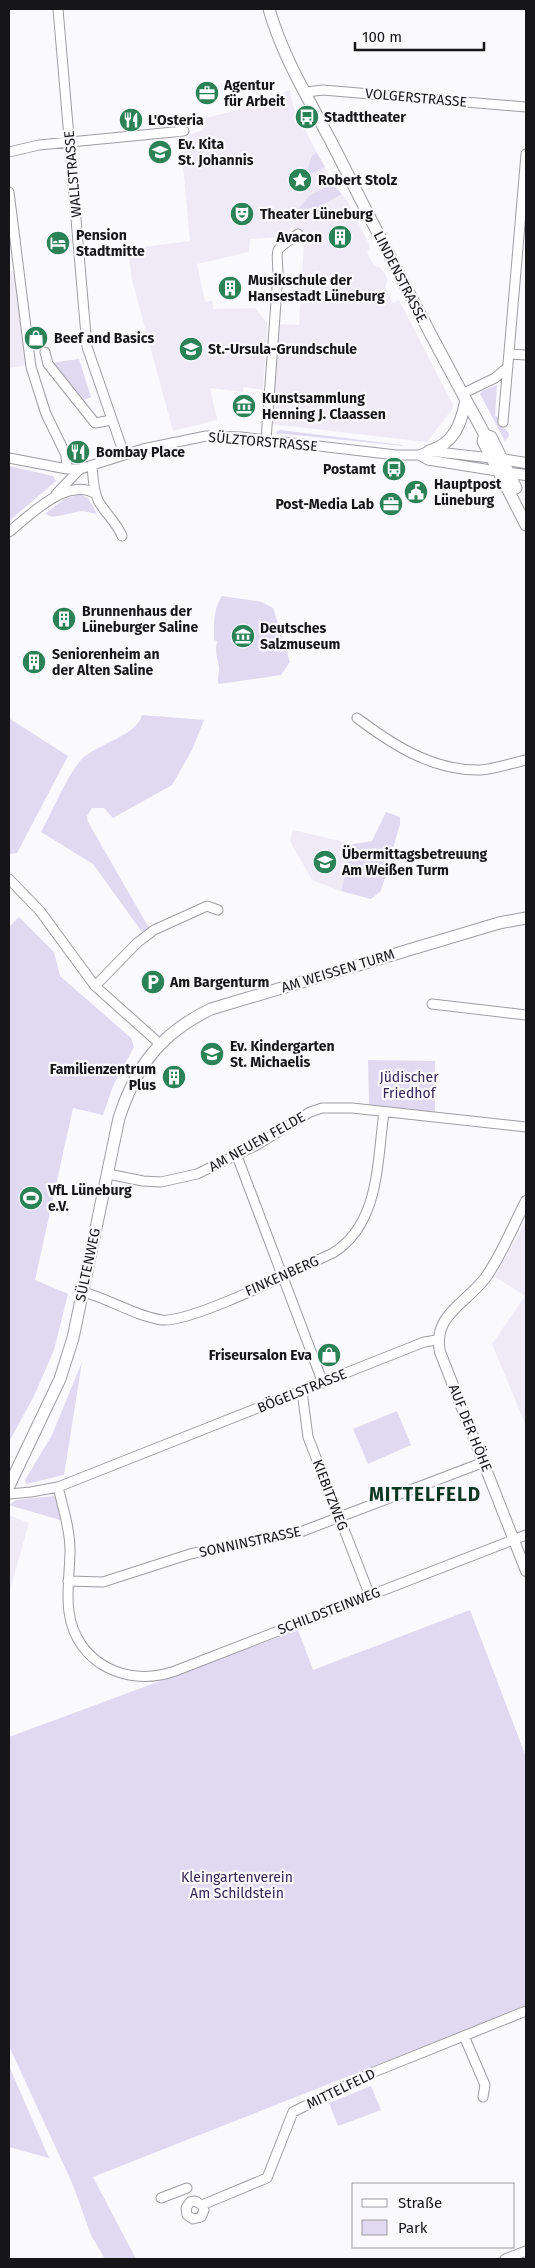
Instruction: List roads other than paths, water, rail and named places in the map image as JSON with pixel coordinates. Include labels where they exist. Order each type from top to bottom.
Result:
[{"type":"main road","name":"LINDENSTRASSE","points":[[269,9],[278,37],[485,436],[483,441],[496,458],[503,472]]},
{"type":"main road","points":[[424,453],[448,442],[457,432],[464,397]]},
{"type":"main road","points":[[503,472],[526,510]]},
{"type":"main road","points":[[503,472],[526,525]]},
{"type":"main road","name":"AM WEISSEN TURM","points":[[160,1044],[179,1027],[211,1009],[490,926],[526,918]]},
{"type":"main road","name":"SÜLTENWEG","points":[[9,1486],[60,1379],[73,1338],[126,1097],[138,1072],[160,1044]]},
{"type":"street","name":"WALLSTRASSE","points":[[58,9],[88,347],[124,454]]},
{"type":"street","name":"VOLGERSTRASSE","points":[[306,92],[323,90],[526,107]]},
{"type":"street","points":[[9,152],[39,145],[71,144],[184,131]]},
{"type":"street","points":[[503,422],[524,208],[526,154]]},
{"type":"street","points":[[9,192],[32,367],[46,414],[66,455],[67,469]]},
{"type":"street","points":[[266,440],[278,274],[276,254],[278,249],[298,234]]},
{"type":"street","points":[[45,352],[48,364],[95,423],[112,420]]},
{"type":"street","points":[[510,354],[526,355]]},
{"type":"street","points":[[464,397],[495,378],[508,367]]},
{"type":"street","name":"SÜLZTORSTRASSE","points":[[80,469],[124,454],[206,436],[266,440],[386,454],[424,453],[496,458]]},
{"type":"street","name":"SÜLZTORSTRASSE","points":[[424,453],[428,460],[503,472]]},
{"type":"street","points":[[9,458],[67,469],[80,469]]},
{"type":"street","points":[[496,458],[526,463]]},
{"type":"street","points":[[92,465],[96,494],[102,506],[115,521],[122,536]]},
{"type":"street","points":[[48,502],[80,469]]},
{"type":"street","points":[[503,472],[526,475]]},
{"type":"street","points":[[9,532],[48,502],[66,491],[80,488],[96,494]]},
{"type":"street","points":[[356,718],[392,744],[418,758],[453,767],[480,770],[526,760]]},
{"type":"street","points":[[9,879],[40,911],[95,986],[160,1044]]},
{"type":"street","points":[[95,986],[137,943],[154,930],[207,906],[218,910]]},
{"type":"street","points":[[432,1004],[526,1015]]},
{"type":"street","name":"AM NEUEN FELDE","points":[[108,1174],[143,1181],[161,1182],[197,1174],[237,1156],[310,1112],[336,1107],[526,1126]]},
{"type":"street","name":"FINKENBERG","points":[[83,1292],[151,1317],[176,1320],[333,1253],[348,1244],[366,1218],[371,1198],[384,1112]]},
{"type":"street","points":[[237,1156],[323,1383]]},
{"type":"street","points":[[438,1340],[447,1317],[486,1277],[526,1201]]},
{"type":"street","name":"BÖGELSTRASSE","points":[[9,1494],[58,1487],[424,1342],[438,1340]]},
{"type":"street","name":"AUF DER HÖHE","points":[[438,1340],[440,1352],[526,1571]]},
{"type":"street","name":"KIEBITZWEG","points":[[302,1391],[308,1437],[370,1596]]},
{"type":"street","name":"SONNINSTRASSE","points":[[68,1581],[103,1582],[190,1554],[289,1535],[339,1518],[484,1462]]},
{"type":"street","points":[[58,1487],[68,1529],[68,1581]]},
{"type":"street","name":"SCHILDSTEINWEG","points":[[68,1581],[69,1613],[74,1633],[84,1650],[110,1670],[131,1676],[148,1678],[164,1675],[526,1535]]},
{"type":"street","name":"MITTELFELD","points":[[202,2204],[267,2178],[293,2112],[369,2074],[526,2011]]},
{"type":"street","points":[[464,2036],[485,2085],[483,2097]]},
{"type":"street","points":[[161,2198],[187,2188]]},
{"type":"street","points":[[505,2259],[526,2251]]},
{"type":"place","name":"Agentur für Arbeit","points":[[207,93]]},
{"type":"place","name":"Stadttheater","points":[[307,117]]},
{"type":"place","name":"L'Osteria","points":[[131,120]]},
{"type":"place","name":"Ev. Kita St. Johannis","points":[[160,152]]},
{"type":"place","name":"Robert Stolz","points":[[300,180]]},
{"type":"place","name":"Theater Lüneburg","points":[[242,214]]},
{"type":"place","name":"Avacon","points":[[340,237]]},
{"type":"place","name":"Pension Stadtmitte","points":[[58,243]]},
{"type":"place","name":"Musikschule der Hansestadt Lüneburg","points":[[230,288]]},
{"type":"place","name":"Beef and Basics","points":[[36,338]]},
{"type":"place","name":"St.-Ursula-Grundschule","points":[[191,349]]},
{"type":"place","name":"Kunstsammlung Henning J. Claassen","points":[[244,406]]},
{"type":"place","name":"Bombay Place","points":[[78,452]]},
{"type":"place","name":"Postamt","points":[[394,469]]},
{"type":"place","name":"Hauptpost Lüneburg","points":[[416,492]]},
{"type":"place","name":"Post-Media Lab","points":[[391,504]]},
{"type":"place","name":"Brunnenhaus der Lüneburger Saline","points":[[64,619]]},
{"type":"place","name":"Deutsches Salzmuseum","points":[[243,636]]},
{"type":"place","name":"Seniorenheim an der Alten Saline","points":[[34,662]]},
{"type":"place","name":"Übermittagsbetreuung Am Weißen Turm","points":[[325,862]]},
{"type":"place","name":"Am Bargenturm","points":[[153,982]]},
{"type":"place","name":"Ev. Kindergarten St. Michaelis","points":[[212,1054]]},
{"type":"place","name":"Familienzentrum Plus","points":[[174,1077]]},
{"type":"place","name":"VfL Lüneburg e.V.","points":[[31,1198]]},
{"type":"place","name":"Friseursalon Eva","points":[[329,1355]]},
{"type":"district","name":"MITTELFELD","points":[[425,1494]]},
{"type":"park label","name":"Jüdischer Friedhof","points":[[409,1086]]},
{"type":"park label","name":"Kleingartenverein Am Schildstein","points":[[237,1885]]}]
